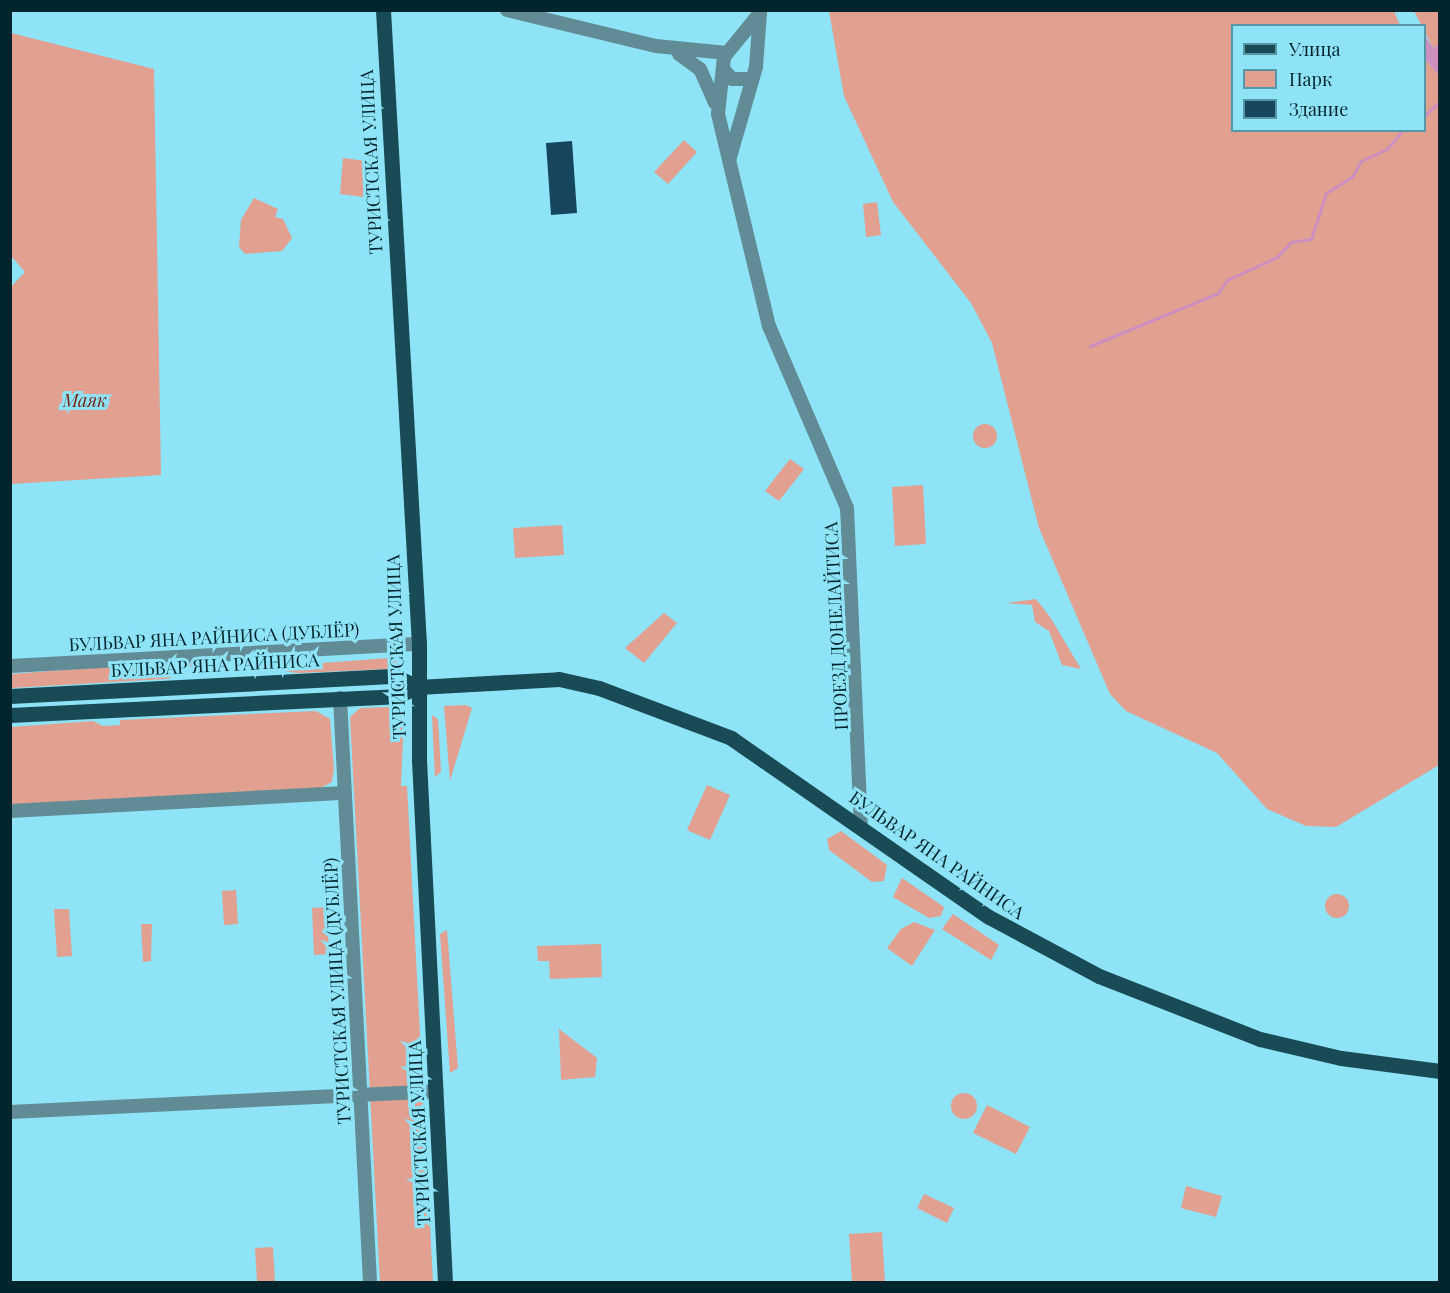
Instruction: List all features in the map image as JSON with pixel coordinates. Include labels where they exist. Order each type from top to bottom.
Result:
[{"type":"main road","name":"ТУРИСТСКАЯ УЛИЦА","points":[[383,10],[419,644],[418,687],[445,1282]]},
{"type":"main road","name":"БУЛЬВАР ЯНА РАЙНИСА","points":[[10,696],[395,676],[418,687]]},
{"type":"main road","name":"БУЛЬВАР ЯНА РАЙНИСА","points":[[10,715],[396,696],[418,687],[559,679],[617,693],[731,738],[861,825],[989,917],[1099,976],[1271,1042],[1440,1071]]},
{"type":"street","points":[[507,10],[656,46],[727,59]]},
{"type":"street","name":"ПРОЕЗД ДОНЕЛАЙТИСА","points":[[730,157],[755,57],[761,12]]},
{"type":"street","name":"ПРОЕЗД ДОНЕЛАЙТИСА","points":[[761,12],[727,59],[718,114],[730,157],[768,326],[847,508],[861,825]]},
{"type":"street","points":[[656,46],[679,54],[727,59],[755,57]]},
{"type":"street","points":[[679,54],[704,75],[718,114]]},
{"type":"street","points":[[727,59],[732,79],[749,79]]},
{"type":"street","name":"БУЛЬВАР ЯНА РАЙНИСА (ДУБЛЁР)","points":[[10,666],[419,644]]},
{"type":"street","name":"ТУРИСТСКАЯ УЛИЦА (ДУБЛЁР)","points":[[340,698],[370,1282]]},
{"type":"street","points":[[10,811],[345,793]]},
{"type":"street","points":[[10,1112],[436,1091]]},
{"type":"green space","points":[[829,11],[1394,11],[1400,24],[1231,24],[1231,132],[1426,132],[1426,60],[1439,75],[1439,765],[1336,827],[1306,826],[1267,809],[1217,753],[1126,711],[1110,694],[1039,528],[992,343],[971,303],[893,202],[844,96]]},
{"type":"green space","points":[[1414,11],[1439,11],[1439,45],[1433,48],[1426,34],[1426,24],[1421,24]]},
{"type":"green space","name":"Маяк","points":[[11,33],[154,69],[161,475],[11,484],[11,287],[25,272],[11,256]]},
{"type":"green space","points":[[684,140],[697,152],[668,184],[654,172]]},
{"type":"green space","points":[[343,158],[366,161],[363,197],[340,194]]},
{"type":"green space","points":[[254,198],[278,209],[275,217],[283,219],[292,238],[282,251],[245,254],[239,247],[241,220]]},
{"type":"green space","points":[[877,202],[881,235],[866,237],[863,204]]},
{"type":"green space","points":[[985,424],[993,428],[997,436],[993,444],[985,448],[977,444],[973,436],[977,428]]},
{"type":"green space","points":[[790,459],[804,469],[779,501],[765,491]]},
{"type":"green space","points":[[923,485],[926,544],[895,546],[892,487]]},
{"type":"green space","points":[[562,525],[564,555],[515,558],[513,528]]},
{"type":"green space","points":[[1036,599],[1050,617],[1081,669],[1062,665],[1049,631],[1035,622],[1032,605],[1006,603]]},
{"type":"green space","points":[[664,613],[677,623],[644,663],[625,648]]},
{"type":"green space","points":[[401,657],[389,669],[298,673],[257,668]]},
{"type":"green space","points":[[199,661],[200,666],[184,667],[184,674],[166,679],[11,688],[11,674]]},
{"type":"green space","points":[[466,705],[472,708],[450,781],[444,706]]},
{"type":"green space","points":[[389,707],[404,719],[401,786],[407,786],[433,1282],[380,1282],[350,717],[360,708]]},
{"type":"green space","points":[[316,711],[330,719],[334,769],[332,782],[317,790],[11,805],[11,727],[93,721],[103,726],[120,725],[120,720]]},
{"type":"green space","points":[[432,715],[438,719],[441,772],[435,777]]},
{"type":"green space","points":[[707,785],[730,795],[710,840],[687,830]]},
{"type":"green space","points":[[841,831],[887,865],[884,881],[872,882],[829,850],[827,839]]},
{"type":"green space","points":[[902,878],[944,907],[941,916],[929,918],[893,897]]},
{"type":"green space","points":[[236,890],[238,924],[224,925],[222,891]]},
{"type":"green space","points":[[1337,894],[1345,898],[1349,906],[1345,914],[1337,918],[1329,914],[1325,906],[1329,898]]},
{"type":"green space","points":[[327,907],[329,954],[314,955],[312,908]]},
{"type":"green space","points":[[54,909],[69,909],[72,956],[57,957]]},
{"type":"green space","points":[[953,914],[999,945],[991,960],[942,929]]},
{"type":"green space","points":[[914,922],[935,930],[912,966],[887,948],[901,929]]},
{"type":"green space","points":[[141,924],[152,924],[151,961],[143,962]]},
{"type":"green space","points":[[447,930],[458,1068],[450,1073],[440,934]]},
{"type":"green space","points":[[601,944],[602,977],[550,979],[549,961],[538,961],[537,946]]},
{"type":"green space","points":[[559,1029],[597,1058],[595,1077],[561,1080]]},
{"type":"green space","points":[[964,1093],[973,1097],[977,1106],[973,1115],[964,1119],[955,1115],[951,1106],[955,1097]]},
{"type":"green space","points":[[987,1105],[1030,1127],[1016,1154],[973,1133]]},
{"type":"green space","points":[[1186,1186],[1222,1196],[1216,1217],[1181,1208]]},
{"type":"green space","points":[[924,1194],[954,1208],[947,1223],[917,1208]]},
{"type":"green space","points":[[882,1232],[885,1282],[852,1282],[849,1234]]},
{"type":"green space","points":[[273,1247],[275,1282],[257,1282],[255,1248]]},
{"type":"shaded area","points":[[1426,37],[1433,48],[1439,45],[1439,75],[1426,60]]},
{"type":"building","points":[[572,141],[577,213],[551,215],[546,143]]},
{"type":"waterway","points":[[1426,114],[1440,101]]},
{"type":"waterway","points":[[1090,346],[1218,293],[1227,280],[1277,257],[1291,242],[1311,239],[1326,193],[1352,177],[1361,161],[1387,149],[1401,132]]}]
